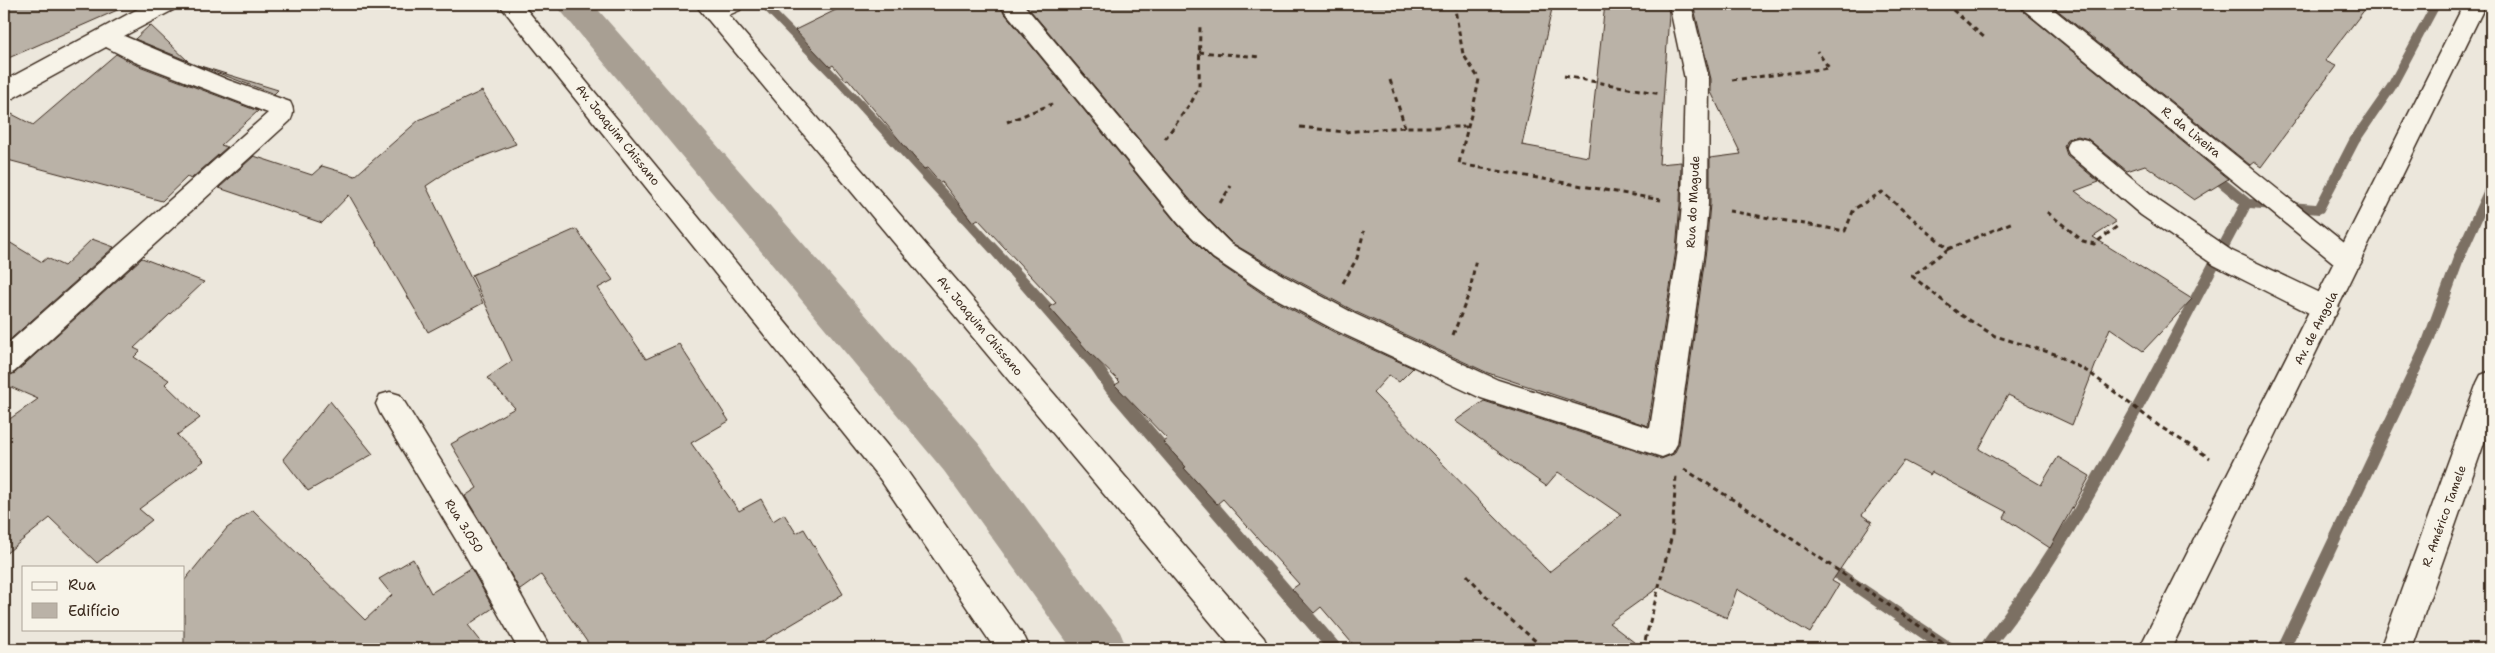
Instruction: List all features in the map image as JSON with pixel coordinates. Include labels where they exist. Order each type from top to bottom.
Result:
[{"type":"street","points":[[4,92],[165,4]]},
{"type":"street","name":"Av. Joaquim Chissano","points":[[510,4],[890,470],[1014,649]]},
{"type":"street","name":"Rua do Magude","points":[[1670,454],[1667,401],[1691,250],[1695,205],[1695,63],[1680,4]]},
{"type":"street","name":"R. da Lixeira","points":[[2032,4],[2349,261]]},
{"type":"street","name":"Av. de Angola","points":[[2155,649],[2475,5]]},
{"type":"street","points":[[1017,6],[1082,90],[1188,217],[1222,251],[1274,284],[1438,366],[1491,390],[1670,454]]},
{"type":"street","name":"Av. Joaquim Chissano","points":[[718,7],[1253,649]]},
{"type":"street","points":[[4,364],[281,115],[281,108],[227,91],[182,70],[130,52],[106,36]]},
{"type":"street","points":[[2078,147],[2150,208],[2223,258],[2326,308]]},
{"type":"street","name":"R. Américo Tamele","points":[[2396,649],[2491,383]]},
{"type":"street","name":"Rua 3.050","points":[[390,404],[478,548],[535,649]]},
{"type":"path","points":[[1454,4],[1463,54],[1479,79],[1474,108],[1467,127],[1459,164],[1845,231],[1854,209],[1882,192],[1948,249]]},
{"type":"path","points":[[1946,4],[1985,38]]},
{"type":"path","points":[[1143,163],[1164,140],[1192,102],[1199,87],[1200,24]]},
{"type":"path","points":[[1564,76],[1696,89],[1717,82],[1828,68],[1817,51]]},
{"type":"path","points":[[1199,52],[1261,57]]},
{"type":"path","points":[[1390,80],[1405,127]]},
{"type":"path","points":[[1007,122],[1082,90]]},
{"type":"path","points":[[1300,127],[1344,132],[1405,127],[1467,127]]},
{"type":"path","points":[[2047,212],[2083,241],[2094,244],[2128,218],[2150,208]]},
{"type":"path","points":[[2013,222],[1948,249],[1912,276],[1958,313],[1995,336],[2055,354],[2090,373],[2159,426],[2240,477]]},
{"type":"path","points":[[1323,310],[1353,268],[1364,240],[1364,231]]},
{"type":"path","points":[[1438,366],[1453,335],[1470,291],[1476,258]]},
{"type":"path","points":[[1644,649],[1672,535],[1670,454]]},
{"type":"path","points":[[1670,454],[1953,649]]},
{"type":"path","points":[[1467,575],[1497,608],[1546,649]]},
{"type":"building","points":[[4,4],[131,4],[4,60]]},
{"type":"building","points":[[848,4],[997,4],[1178,225],[1212,259],[1263,294],[1334,332],[1413,368],[1399,382],[1389,375],[1373,393],[1549,572],[1621,515],[1558,472],[1546,486],[1455,421],[1484,401],[1661,459],[1674,454],[1679,444],[1706,250],[1710,204],[1710,158],[1741,154],[1711,92],[1711,79],[1693,4],[2019,4],[2023,11],[2228,179],[2194,200],[2145,165],[2127,171],[2088,139],[2078,136],[2067,139],[2064,146],[2067,155],[2099,182],[2075,191],[2116,222],[2093,237],[2192,299],[2143,351],[2110,328],[2072,425],[2008,395],[1979,449],[2041,485],[2058,457],[2090,476],[2050,548],[2004,518],[2007,512],[1932,472],[1930,475],[1904,461],[1862,515],[1872,522],[1832,581],[1839,585],[1810,633],[1737,589],[1727,618],[1659,587],[1609,623],[1643,649],[1357,649],[1321,607],[1314,613],[1292,589],[1299,584],[1223,499],[1217,504],[1184,468],[1186,467],[1163,442],[1167,439],[1115,385],[1120,382],[1087,350],[1049,307],[1056,303],[978,219],[973,222],[942,182],[940,183],[927,168],[924,169],[848,79],[845,80],[833,65],[830,67],[795,30]]},
{"type":"building","points":[[1025,4],[1553,4],[1522,145],[1588,157],[1605,4],[1667,4],[1669,14],[1659,164],[1681,162],[1680,204],[1676,250],[1648,426],[1488,373],[1356,312],[1232,243],[1198,209]]},
{"type":"building","points":[[2050,4],[2369,4],[2325,61],[2336,66],[2261,167],[2254,162],[2250,165]]},
{"type":"building","points":[[150,25],[188,61],[135,39]]},
{"type":"building","points":[[116,54],[134,64],[258,111],[221,145],[227,147],[191,179],[187,177],[162,201],[4,159],[4,110],[33,125]]},
{"type":"building","points":[[197,65],[278,90],[274,94]]},
{"type":"building","points":[[482,91],[516,144],[453,168],[426,186],[483,303],[428,332],[349,195],[322,223],[219,188],[254,156],[312,175],[322,166],[355,176],[419,120]]},
{"type":"building","points":[[576,229],[613,280],[598,288],[646,359],[679,344],[729,421],[691,443],[739,511],[761,499],[773,521],[784,514],[796,533],[804,529],[843,594],[750,649],[592,649],[541,575],[520,590],[465,496],[477,488],[451,444],[515,408],[487,378],[512,361],[472,275]]},
{"type":"building","points":[[4,239],[42,262],[47,258],[64,266],[92,239],[114,247],[4,345]]},
{"type":"building","points":[[142,258],[204,282],[134,348],[140,351],[134,357],[169,380],[165,384],[200,418],[177,435],[204,461],[139,509],[152,520],[97,563],[50,518],[4,555],[4,423],[38,399],[4,384],[4,378],[15,373]]},
{"type":"building","points":[[330,401],[373,454],[308,491],[283,459]]},
{"type":"building","points":[[253,510],[365,620],[392,595],[379,579],[413,559],[431,593],[471,568],[493,608],[468,625],[487,649],[184,649],[185,580],[227,528]]},
{"type":"waterway","points":[[573,4],[961,457],[1102,649]]},
{"type":"waterway","points":[[763,4],[839,80],[994,250],[1094,363],[1111,388],[1335,649]]},
{"type":"waterway","points":[[2247,203],[2319,209],[2354,141],[2391,87],[2436,4]]},
{"type":"waterway","points":[[2210,173],[2247,203]]},
{"type":"waterway","points":[[2283,649],[2427,344],[2460,255],[2491,187]]},
{"type":"waterway","points":[[1984,649],[2032,586],[2074,519],[2138,406],[2247,203]]},
{"type":"waterway","points":[[1824,563],[1949,649]]}]
